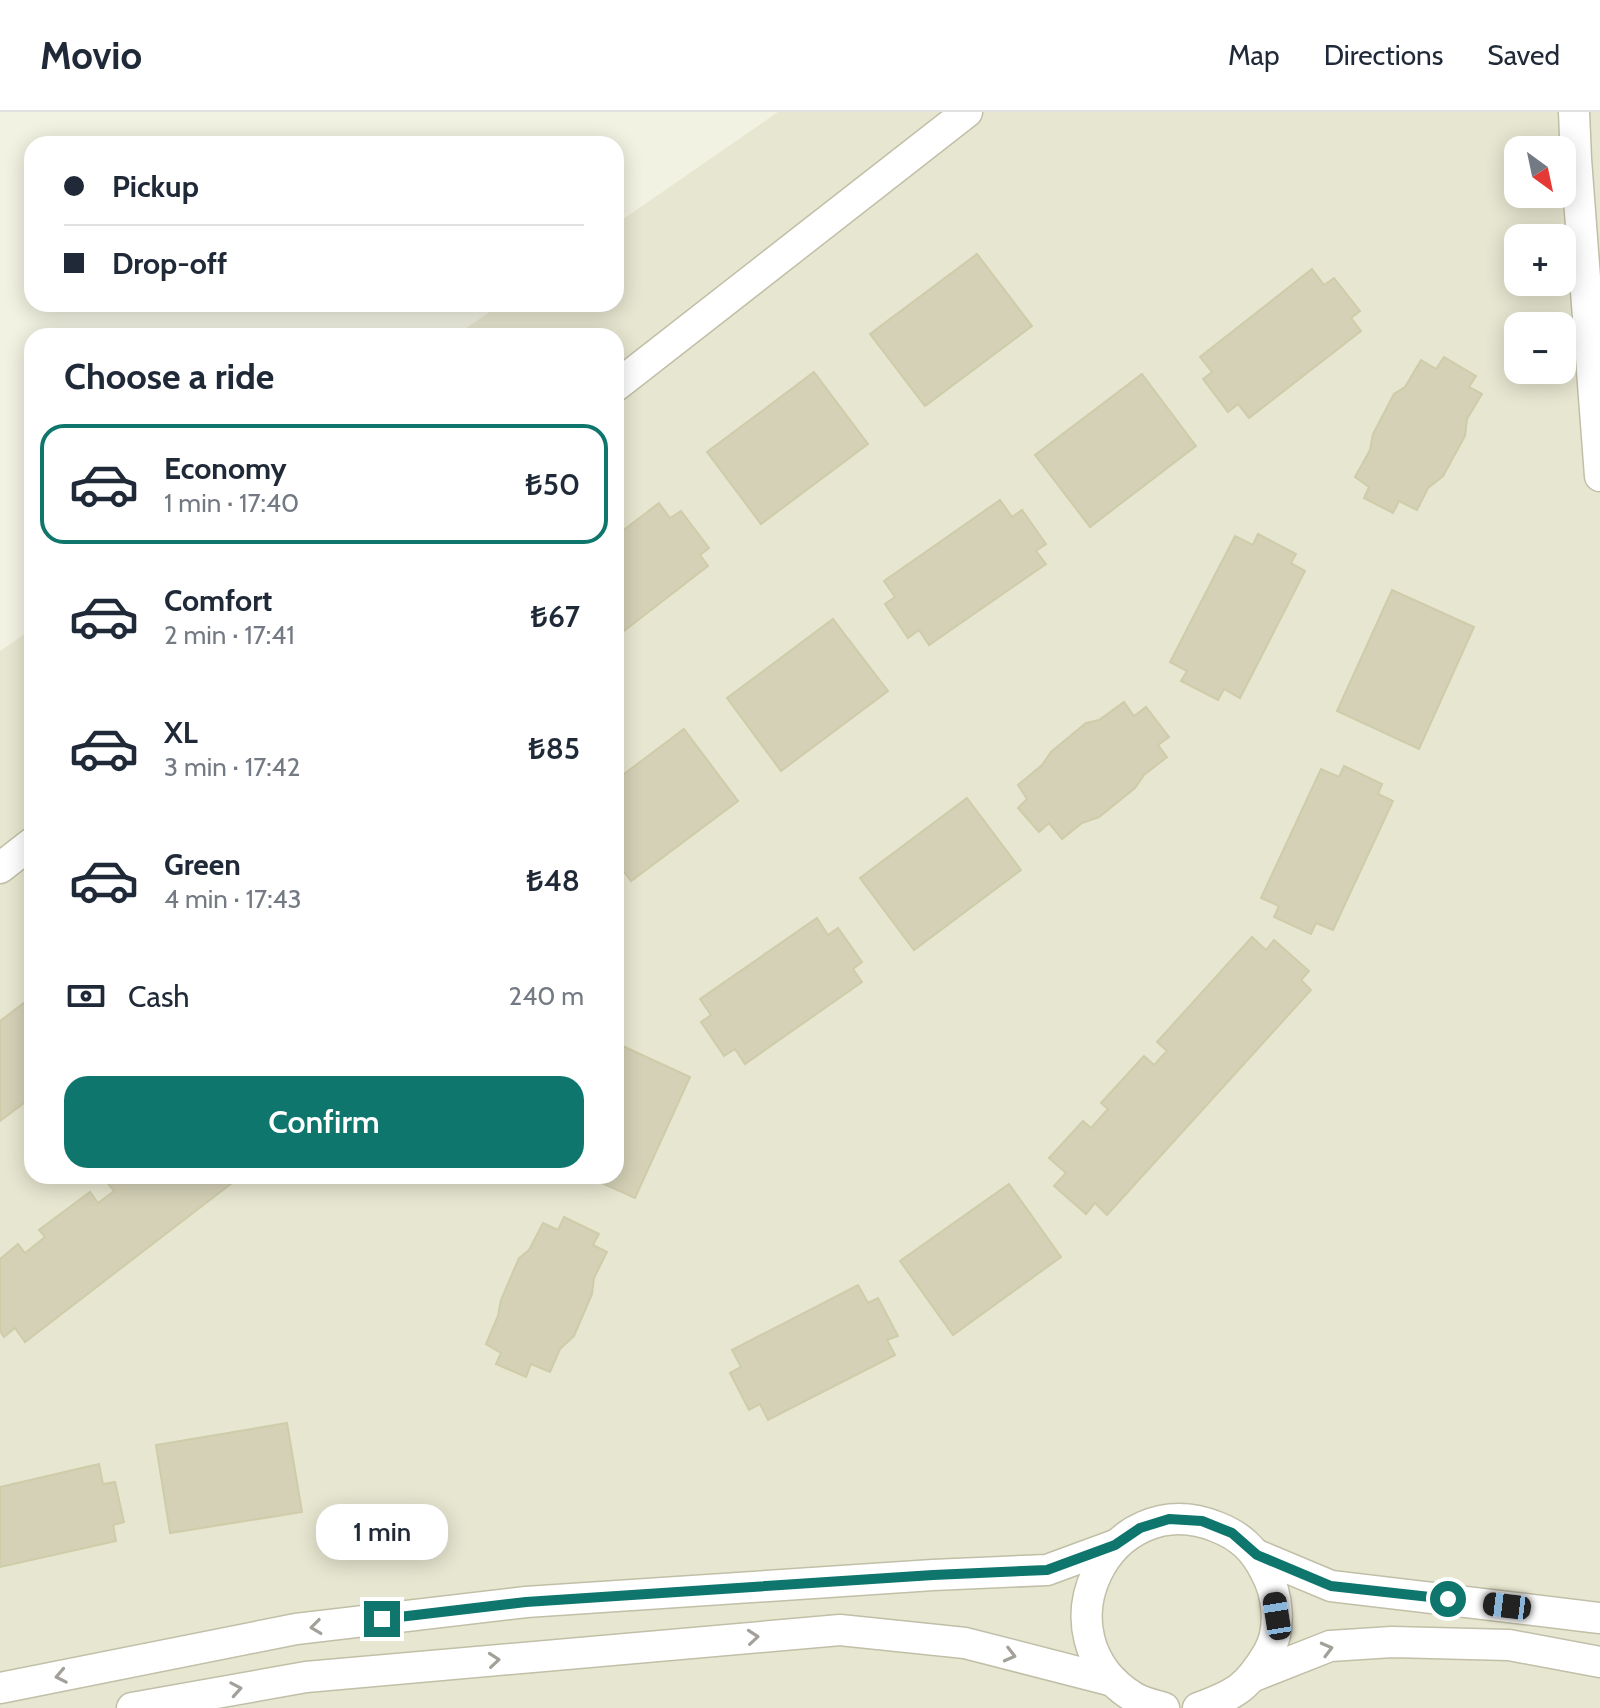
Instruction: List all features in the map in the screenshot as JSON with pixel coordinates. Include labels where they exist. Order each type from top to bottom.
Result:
[{"type":"street","points":[[624,380],[967,112]]},
{"type":"street","points":[[1574,112],[1600,476]]},
{"type":"street","points":[[0,868],[24,849]]},
{"type":"street","points":[[0,1688],[296,1629],[526,1602],[1047,1570],[1115,1545],[1140,1528],[1169,1519],[1202,1521],[1232,1533],[1257,1555],[1331,1586],[1600,1618]]},
{"type":"street","points":[[1115,1545],[1097,1569],[1087,1598],[1087,1628],[1095,1656],[1113,1681],[1137,1699],[1164,1708]]},
{"type":"street","points":[[1254,1676],[1271,1647],[1277,1616],[1272,1583],[1257,1555]]},
{"type":"street","points":[[132,1708],[306,1677],[840,1630],[965,1643],[1113,1681]]},
{"type":"street","points":[[1198,1708],[1229,1697],[1254,1676],[1330,1646],[1392,1642],[1509,1645],[1600,1662]]},
{"type":"shaded area","points":[[778,112],[1600,112],[1600,1708],[0,1708],[0,651],[24,634],[24,1184],[624,1184],[624,328],[466,328],[490,312],[624,312],[624,218]]},
{"type":"building","points":[[977,254],[1032,326],[925,406],[870,334]]},
{"type":"building","points":[[1312,269],[1324,285],[1334,278],[1360,311],[1351,318],[1361,331],[1249,418],[1238,404],[1228,412],[1203,379],[1212,372],[1200,357]]},
{"type":"building","points":[[1444,357],[1476,376],[1469,387],[1482,394],[1467,419],[1465,436],[1443,476],[1428,488],[1417,510],[1399,501],[1393,513],[1364,498],[1369,487],[1355,477],[1394,394],[1405,387],[1421,360],[1436,369]]},
{"type":"building","points":[[814,372],[868,444],[761,524],[707,452]]},
{"type":"building","points":[[1142,374],[1196,446],[1090,527],[1035,455]]},
{"type":"building","points":[[1000,500],[1012,517],[1022,510],[1046,544],[1036,551],[1046,564],[929,645],[919,630],[908,638],[885,604],[895,597],[884,581]]},
{"type":"building","points":[[659,503],[670,518],[681,511],[709,548],[700,555],[708,566],[624,631],[624,530]]},
{"type":"building","points":[[1258,534],[1296,554],[1291,563],[1305,571],[1240,698],[1224,689],[1218,700],[1181,681],[1187,671],[1170,662],[1235,536],[1253,545]]},
{"type":"building","points":[[1392,590],[1474,627],[1419,749],[1337,711]]},
{"type":"building","points":[[833,619],[888,691],[781,771],[727,698]]},
{"type":"building","points":[[1124,702],[1134,716],[1146,707],[1169,737],[1158,745],[1167,757],[1099,817],[1082,823],[1062,839],[1049,823],[1039,832],[1018,808],[1027,799],[1018,785],[1086,723],[1099,720]]},
{"type":"building","points":[[684,729],[738,801],[631,881],[624,872],[624,774]]},
{"type":"building","points":[[1344,766],[1382,784],[1378,794],[1393,801],[1333,930],[1316,923],[1311,934],[1274,917],[1279,906],[1261,898],[1321,769],[1339,777]]},
{"type":"building","points":[[967,798],[1021,870],[914,950],[860,878]]},
{"type":"building","points":[[817,918],[828,935],[838,928],[862,962],[853,969],[862,982],[745,1064],[735,1049],[724,1056],[701,1022],[711,1015],[700,999]]},
{"type":"building","points":[[1252,937],[1266,950],[1274,940],[1309,971],[1301,980],[1311,990],[1107,1215],[1095,1203],[1086,1214],[1054,1186],[1066,1173],[1049,1158],[1083,1121],[1091,1128],[1108,1109],[1101,1103],[1144,1056],[1154,1065],[1167,1051],[1157,1042]]},
{"type":"building","points":[[24,1003],[24,1103],[0,1121],[0,1021]]},
{"type":"building","points":[[624,1047],[690,1077],[635,1198],[604,1184],[624,1184]]},
{"type":"building","points":[[108,1184],[231,1184],[25,1342],[15,1328],[4,1337],[0,1331],[0,1259],[18,1244],[25,1253],[45,1237],[39,1230],[90,1192],[98,1203],[114,1191]]},
{"type":"building","points":[[1009,1184],[1061,1257],[953,1335],[900,1261]]},
{"type":"building","points":[[564,1217],[599,1234],[593,1245],[607,1252],[594,1278],[592,1294],[574,1336],[560,1349],[550,1372],[531,1364],[526,1377],[496,1364],[501,1353],[486,1344],[519,1258],[529,1250],[543,1223],[558,1230]]},
{"type":"building","points":[[858,1285],[868,1303],[878,1298],[898,1336],[887,1340],[895,1355],[768,1420],[760,1404],[749,1410],[730,1373],[741,1367],[732,1350]]},
{"type":"building","points":[[287,1423],[302,1512],[170,1533],[156,1445]]},
{"type":"building","points":[[99,1464],[103,1484],[115,1482],[124,1522],[113,1525],[116,1541],[0,1567],[0,1487]]},
{"type":"route","points":[[382,1619],[526,1602],[1047,1570],[1115,1545],[1140,1528],[1169,1519],[1202,1521],[1232,1533],[1257,1555],[1331,1586],[1448,1599]]}]
